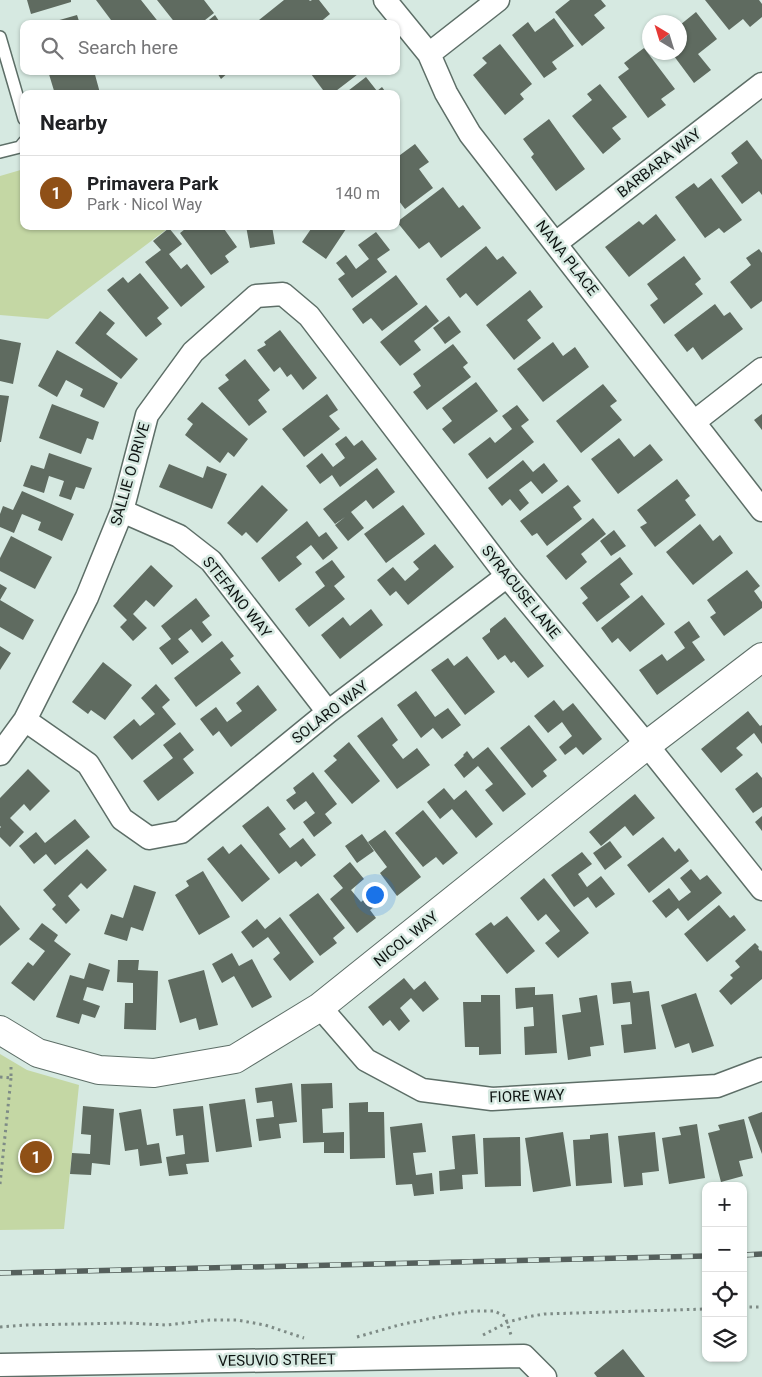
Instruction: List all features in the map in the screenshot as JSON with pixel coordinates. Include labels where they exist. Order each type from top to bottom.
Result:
[{"type":"street","name":"NANA PLACE","points":[[384,0],[429,54],[446,93],[470,134],[762,510]]},
{"type":"street","points":[[429,54],[498,0]]},
{"type":"street","name":"BARBARA WAY","points":[[556,243],[762,84]]},
{"type":"street","name":"SALLIE O DRIVE","points":[[0,754],[25,720],[87,597],[122,511],[147,415],[193,352],[256,296],[283,294]]},
{"type":"street","name":"SYRACUSE LANE","points":[[283,294],[309,316],[507,576],[647,745],[762,889]]},
{"type":"street","points":[[694,422],[762,369]]},
{"type":"street","name":"STEFANO WAY","points":[[122,511],[179,536],[211,561],[328,712]]},
{"type":"street","name":"SOLARO WAY","points":[[25,720],[88,764],[122,819],[149,838],[181,832],[328,712],[507,576]]},
{"type":"street","name":"NICOL WAY","points":[[0,1030],[38,1053],[99,1070],[154,1074],[235,1059],[320,1007],[647,745],[762,657]]},
{"type":"street","name":"FIORE WAY","points":[[320,1007],[366,1060],[422,1090],[492,1099],[717,1086],[762,1070]]},
{"type":"street","name":"VESUVIO STREET","points":[[0,1365],[85,1370],[311,1359],[524,1356],[545,1377]]},
{"type":"lane","points":[[0,37],[20,106]]},
{"type":"lane","points":[[0,152],[20,147]]},
{"type":"path","points":[[0,1184],[2,1146],[12,1056]]},
{"type":"path","points":[[0,1077],[11,1078]]},
{"type":"path","points":[[747,1308],[762,1307]]},
{"type":"path","points":[[483,1336],[508,1322],[544,1314],[702,1309]]},
{"type":"path","points":[[349,1339],[399,1325],[473,1311],[494,1311],[504,1316],[508,1322],[511,1335]]},
{"type":"path","points":[[0,1327],[127,1323],[166,1325],[210,1320],[237,1320],[265,1325],[311,1359]]},
{"type":"green space","points":[[20,170],[20,230],[166,230],[48,319],[0,315],[0,176]]},
{"type":"green space","points":[[0,1054],[27,1070],[79,1085],[64,1229],[0,1230]]},
{"type":"building","points":[[27,0],[71,0],[71,2],[31,14]]},
{"type":"building","points":[[96,0],[141,0],[157,20],[111,20]]},
{"type":"building","points":[[157,0],[204,0],[214,13],[205,20],[173,20]]},
{"type":"building","points":[[284,0],[319,0],[330,14],[323,20],[259,20]]},
{"type":"building","points":[[570,0],[601,0],[606,6],[594,15],[605,28],[582,46],[555,12]]},
{"type":"building","points":[[705,0],[759,0],[762,4],[762,17],[750,27],[743,19],[729,30]]},
{"type":"building","points":[[696,12],[717,39],[698,54],[711,70],[694,83],[677,60],[687,60],[687,19]]},
{"type":"building","points":[[77,15],[79,20],[60,20]]},
{"type":"building","points":[[215,15],[218,20],[209,20]]},
{"type":"building","points":[[554,18],[574,46],[552,62],[557,69],[544,78],[512,35],[528,22],[535,32]]},
{"type":"building","points":[[500,44],[532,84],[520,94],[524,99],[505,115],[473,75],[487,63],[482,58]]},
{"type":"building","points":[[642,50],[642,60],[653,60],[675,89],[661,99],[666,105],[648,118],[618,77],[629,69],[624,63]]},
{"type":"building","points":[[49,75],[95,75],[99,90],[54,90]]},
{"type":"building","points":[[312,75],[357,75],[337,90],[323,90]]},
{"type":"building","points":[[366,77],[376,90],[349,90]]},
{"type":"building","points":[[600,84],[627,117],[612,128],[621,139],[603,154],[572,116],[592,100],[587,94]]},
{"type":"building","points":[[549,119],[585,169],[556,191],[531,157],[534,154],[523,139]]},
{"type":"building","points":[[747,140],[762,160],[762,195],[759,191],[742,204],[721,176],[738,163],[731,153]]},
{"type":"building","points":[[415,144],[429,162],[419,169],[433,188],[405,209],[400,202],[400,155]]},
{"type":"building","points":[[711,178],[742,220],[724,233],[719,228],[705,238],[675,197],[694,183],[698,188]]},
{"type":"building","points":[[443,187],[459,208],[463,205],[481,228],[441,258],[429,242],[419,249],[400,226],[400,220]]},
{"type":"building","points":[[656,214],[676,240],[629,277],[605,247],[639,221],[643,225]]},
{"type":"building","points":[[167,230],[171,230],[182,244],[169,254],[181,269],[187,264],[205,287],[181,307],[145,262],[161,250],[153,241]]},
{"type":"building","points":[[184,230],[225,230],[237,247],[225,256],[229,262],[211,275],[180,233]]},
{"type":"building","points":[[247,230],[273,230],[275,244],[250,248]]},
{"type":"building","points":[[310,230],[345,230],[326,259],[302,242]]},
{"type":"building","points":[[376,232],[390,250],[377,259],[387,272],[352,298],[338,279],[345,274],[336,263],[346,255],[356,269],[369,259],[358,245]]},
{"type":"building","points":[[486,246],[497,260],[503,256],[517,273],[477,306],[466,293],[460,298],[446,279]]},
{"type":"building","points":[[759,249],[762,253],[762,301],[751,309],[730,282],[751,265],[746,258]]},
{"type":"building","points":[[684,256],[701,279],[695,284],[703,294],[664,324],[650,305],[658,299],[647,284]]},
{"type":"building","points":[[140,273],[169,308],[157,318],[162,324],[146,337],[107,290],[123,277],[128,283]]},
{"type":"building","points":[[396,275],[418,304],[382,331],[371,318],[363,324],[352,309]]},
{"type":"building","points":[[530,290],[543,307],[527,320],[541,338],[514,360],[486,325]]},
{"type":"building","points":[[715,304],[724,316],[730,312],[743,329],[702,360],[693,347],[687,352],[674,335]]},
{"type":"building","points":[[426,305],[439,321],[414,341],[421,350],[400,366],[380,342]]},
{"type":"building","points":[[100,311],[115,323],[106,334],[138,359],[121,379],[75,343]]},
{"type":"building","points":[[449,316],[461,332],[445,344],[433,328]]},
{"type":"building","points":[[280,330],[317,378],[303,390],[291,374],[287,377],[280,367],[274,372],[257,350],[266,345],[264,342]]},
{"type":"building","points":[[0,339],[21,343],[13,384],[0,381]]},
{"type":"building","points":[[553,342],[563,356],[575,347],[589,367],[543,402],[517,369]]},
{"type":"building","points":[[453,344],[468,363],[463,367],[471,377],[427,410],[413,392],[421,386],[413,374]]},
{"type":"building","points":[[57,350],[118,383],[104,408],[80,396],[83,389],[66,380],[57,397],[38,386]]},
{"type":"building","points":[[245,359],[270,390],[258,400],[267,412],[249,426],[218,388],[229,380],[225,375]]},
{"type":"building","points":[[476,382],[498,411],[454,444],[442,429],[452,421],[442,408]]},
{"type":"building","points":[[603,384],[617,401],[610,406],[622,420],[581,453],[556,421]]},
{"type":"building","points":[[327,394],[338,410],[329,416],[340,429],[304,457],[282,429]]},
{"type":"building","points":[[0,395],[9,396],[1,442],[0,442]]},
{"type":"building","points":[[202,402],[248,439],[234,457],[228,452],[220,463],[185,435],[193,424],[187,419]]},
{"type":"building","points":[[52,404],[99,422],[93,440],[87,438],[81,454],[39,438]]},
{"type":"building","points":[[517,405],[529,420],[521,426],[534,442],[487,479],[468,454],[490,437],[495,443],[512,429],[502,416]]},
{"type":"building","points":[[762,414],[762,430],[754,420]]},
{"type":"building","points":[[346,436],[354,446],[362,440],[377,459],[340,487],[332,475],[320,484],[306,466],[322,453],[333,467],[345,458],[335,444]]},
{"type":"building","points":[[619,438],[634,457],[650,444],[663,460],[618,494],[591,459]]},
{"type":"building","points":[[49,453],[92,468],[84,489],[76,487],[71,500],[59,496],[64,481],[49,476],[44,493],[23,486],[31,465],[44,469]]},
{"type":"building","points":[[523,460],[533,472],[544,463],[558,481],[542,494],[531,481],[519,490],[529,503],[520,511],[510,499],[502,506],[488,488]]},
{"type":"building","points":[[169,464],[203,478],[207,466],[227,474],[212,509],[159,487]]},
{"type":"building","points":[[377,468],[395,492],[373,509],[366,500],[351,512],[364,528],[348,541],[335,525],[345,517],[335,524],[323,509]]},
{"type":"building","points":[[677,479],[690,496],[685,500],[696,515],[655,547],[640,527],[647,523],[637,510]]},
{"type":"building","points":[[262,485],[288,510],[257,543],[246,532],[242,536],[227,523]]},
{"type":"building","points":[[568,485],[581,501],[573,507],[582,519],[547,546],[537,533],[532,536],[520,521]]},
{"type":"building","points":[[22,491],[74,514],[62,541],[38,530],[41,522],[22,514],[14,533],[0,527],[0,514],[3,506],[13,510]]},
{"type":"building","points":[[403,505],[425,534],[386,563],[364,534]]},
{"type":"building","points":[[593,518],[606,534],[581,554],[587,562],[566,580],[546,556]]},
{"type":"building","points":[[307,521],[319,537],[326,532],[338,548],[323,560],[311,545],[296,557],[302,564],[279,582],[261,558]]},
{"type":"building","points":[[700,524],[713,541],[720,535],[733,553],[693,585],[666,552]]},
{"type":"building","points":[[614,530],[626,546],[611,556],[600,541]]},
{"type":"building","points":[[11,536],[52,557],[35,589],[0,571],[0,558]]},
{"type":"building","points":[[435,544],[454,567],[408,605],[396,591],[390,596],[377,580],[393,567],[405,581],[419,569],[413,562]]},
{"type":"building","points":[[620,557],[633,574],[620,584],[630,597],[597,622],[582,603],[588,598],[580,588]]},
{"type":"building","points":[[332,560],[345,577],[334,586],[345,599],[309,627],[295,609],[325,586],[315,572]]},
{"type":"building","points":[[151,565],[173,586],[154,607],[146,600],[133,614],[147,628],[133,641],[120,627],[127,620],[113,606]]},
{"type":"building","points":[[747,570],[760,586],[754,591],[762,602],[762,608],[724,636],[710,617],[716,613],[707,600]]},
{"type":"building","points":[[0,584],[7,588],[0,600]]},
{"type":"building","points":[[642,595],[665,624],[630,652],[618,638],[612,643],[601,628]]},
{"type":"building","points":[[196,598],[210,616],[202,622],[212,635],[202,643],[191,629],[178,639],[189,652],[172,665],[159,648],[171,639],[161,626]]},
{"type":"building","points":[[0,600],[34,620],[23,640],[0,627]]},
{"type":"building","points":[[371,609],[383,625],[340,659],[321,635],[343,617],[350,626]]},
{"type":"building","points":[[505,617],[544,666],[528,678],[514,661],[511,663],[505,655],[498,660],[482,638]]},
{"type":"building","points":[[689,621],[700,637],[692,642],[705,660],[657,695],[639,670],[662,654],[667,661],[685,648],[674,632]]},
{"type":"building","points":[[222,641],[234,656],[230,659],[241,673],[196,707],[174,678]]},
{"type":"building","points":[[0,646],[11,653],[0,670]]},
{"type":"building","points":[[467,656],[495,692],[465,715],[431,670],[448,658],[454,666]]},
{"type":"building","points":[[103,662],[132,685],[105,720],[91,710],[88,714],[72,702]]},
{"type":"building","points":[[156,684],[170,700],[162,707],[176,724],[132,760],[113,737],[134,719],[140,726],[155,714],[141,698]]},
{"type":"building","points":[[258,685],[277,710],[231,747],[219,731],[213,736],[200,719],[216,707],[227,722],[242,711],[236,703]]},
{"type":"building","points":[[416,691],[435,717],[448,708],[461,725],[442,739],[433,728],[421,738],[397,705]]},
{"type":"building","points":[[554,700],[563,711],[573,703],[602,739],[583,755],[576,747],[565,755],[559,747],[572,736],[562,722],[548,733],[534,716]]},
{"type":"building","points":[[748,711],[760,726],[762,725],[762,744],[754,733],[736,748],[743,755],[721,773],[701,749]]},
{"type":"building","points":[[382,717],[398,740],[392,745],[403,759],[417,748],[430,765],[397,789],[357,736]]},
{"type":"building","points":[[529,725],[557,760],[543,771],[547,776],[532,788],[500,748]]},
{"type":"building","points":[[180,732],[194,750],[183,759],[194,773],[158,801],[143,781],[173,758],[163,745]]},
{"type":"building","points":[[349,742],[380,781],[352,804],[324,771],[337,760],[333,756]]},
{"type":"building","points":[[488,747],[526,794],[503,812],[485,790],[493,784],[478,766],[464,778],[454,765],[467,751],[473,759]]},
{"type":"building","points":[[28,769],[50,791],[30,811],[24,804],[10,818],[24,832],[10,847],[0,837],[0,798]]},
{"type":"building","points":[[313,772],[337,804],[325,814],[332,823],[314,837],[303,822],[315,813],[306,801],[294,810],[286,800],[296,793],[293,788]]},
{"type":"building","points":[[757,772],[762,778],[762,807],[753,813],[735,789]]},
{"type":"building","points":[[444,788],[454,800],[466,790],[493,824],[476,838],[452,809],[440,819],[427,802]]},
{"type":"building","points":[[635,794],[655,818],[633,836],[625,826],[601,846],[589,832]]},
{"type":"building","points":[[268,806],[286,829],[279,834],[290,848],[303,838],[316,855],[301,867],[296,861],[279,874],[242,826]]},
{"type":"building","points":[[423,810],[458,853],[443,865],[436,857],[423,867],[395,833]]},
{"type":"building","points":[[762,816],[762,831],[755,822]]},
{"type":"building","points":[[75,819],[90,837],[55,865],[46,854],[34,864],[19,846],[36,832],[45,843]]},
{"type":"building","points":[[385,830],[421,877],[397,896],[380,873],[387,867],[368,842]]},
{"type":"building","points":[[362,834],[374,851],[357,863],[345,846]]},
{"type":"building","points":[[663,837],[675,852],[679,848],[689,861],[649,893],[627,865]]},
{"type":"building","points":[[610,841],[622,857],[605,870],[593,853]]},
{"type":"building","points":[[241,844],[270,879],[242,902],[207,859],[223,846],[229,854]]},
{"type":"building","points":[[87,849],[107,870],[87,889],[81,883],[68,896],[80,910],[66,924],[52,909],[56,905],[43,890]]},
{"type":"building","points":[[582,852],[592,864],[578,874],[587,887],[601,876],[615,894],[596,908],[588,897],[574,907],[551,875]]},
{"type":"building","points":[[350,862],[364,879],[351,890],[361,902],[374,891],[382,901],[370,910],[376,918],[357,933],[330,899],[343,888],[333,876]]},
{"type":"building","points":[[691,869],[700,880],[707,875],[722,893],[688,921],[678,908],[666,918],[652,901],[669,888],[679,901],[691,892],[680,878]]},
{"type":"building","points":[[203,871],[230,917],[199,935],[175,895],[189,886],[186,881]]},
{"type":"building","points":[[544,878],[589,933],[558,958],[545,943],[560,931],[546,914],[538,921],[520,898]]},
{"type":"building","points":[[134,885],[156,892],[143,931],[131,927],[127,941],[104,934],[111,914],[123,918]]},
{"type":"building","points":[[318,893],[345,928],[333,938],[337,943],[320,956],[289,915]]},
{"type":"building","points":[[0,905],[20,929],[0,946]]},
{"type":"building","points":[[719,905],[730,918],[734,915],[746,930],[707,962],[684,934]]},
{"type":"building","points":[[507,916],[535,951],[507,974],[475,934],[491,922],[494,926]]},
{"type":"building","points":[[280,917],[314,962],[290,981],[273,959],[280,953],[268,937],[253,948],[241,932],[257,919],[265,929]]},
{"type":"building","points":[[42,923],[58,935],[54,941],[71,954],[34,1001],[11,983],[28,962],[33,966],[45,951],[29,939]]},
{"type":"building","points":[[755,943],[762,952],[762,979],[731,1005],[719,991],[733,978],[730,975],[740,967],[735,961]]},
{"type":"building","points":[[232,953],[239,966],[252,959],[272,997],[252,1008],[234,976],[222,983],[212,964]]},
{"type":"building","points":[[118,960],[139,960],[138,970],[158,971],[156,1030],[124,1029],[125,1003],[133,1003],[133,983],[117,982]]},
{"type":"building","points":[[89,963],[110,970],[103,991],[87,987],[83,1000],[100,1006],[95,1018],[82,1014],[79,1024],[56,1017],[70,975],[84,979]]},
{"type":"building","points":[[204,970],[218,1025],[199,1030],[196,1018],[180,1023],[168,980]]},
{"type":"building","points":[[404,978],[414,990],[425,981],[439,999],[423,1012],[411,998],[400,1008],[410,1021],[399,1031],[390,1020],[383,1026],[368,1007]]},
{"type":"building","points":[[631,981],[633,993],[649,991],[656,1049],[624,1053],[621,1025],[632,1024],[630,1002],[613,1004],[611,983]]},
{"type":"building","points":[[535,987],[535,995],[553,994],[557,1053],[525,1055],[524,1027],[534,1026],[533,1007],[516,1009],[515,988]]},
{"type":"building","points":[[696,993],[714,1046],[692,1053],[689,1043],[675,1048],[661,1005]]},
{"type":"building","points":[[481,995],[500,995],[501,1054],[479,1055],[479,1047],[465,1047],[463,1002],[481,1002]]},
{"type":"building","points":[[597,995],[604,1045],[590,1047],[591,1056],[568,1060],[562,1015],[581,1012],[579,998]]},
{"type":"building","points":[[292,1083],[297,1122],[279,1124],[281,1138],[259,1141],[256,1119],[274,1117],[272,1101],[257,1103],[255,1088]]},
{"type":"building","points":[[332,1083],[333,1108],[322,1109],[323,1133],[344,1132],[344,1153],[324,1153],[324,1142],[303,1143],[301,1084]]},
{"type":"building","points":[[245,1099],[252,1147],[216,1152],[209,1104]]},
{"type":"building","points":[[368,1102],[368,1112],[384,1112],[385,1158],[350,1159],[349,1103]]},
{"type":"building","points":[[83,1106],[114,1109],[110,1165],[92,1163],[91,1175],[70,1174],[72,1153],[90,1154],[91,1135],[81,1134]]},
{"type":"building","points":[[203,1106],[209,1162],[186,1164],[188,1174],[169,1176],[166,1157],[185,1154],[183,1135],[176,1136],[173,1109]]},
{"type":"building","points":[[141,1109],[147,1145],[159,1143],[162,1163],[140,1166],[138,1149],[125,1151],[119,1113]]},
{"type":"building","points":[[762,1112],[762,1154],[748,1117]]},
{"type":"building","points":[[744,1119],[753,1158],[739,1161],[743,1176],[721,1182],[708,1133],[720,1130],[718,1125]]},
{"type":"building","points":[[422,1123],[426,1152],[413,1153],[416,1175],[432,1173],[434,1194],[414,1196],[412,1184],[396,1185],[390,1127]]},
{"type":"building","points":[[697,1124],[705,1178],[669,1184],[662,1138],[681,1135],[679,1127]]},
{"type":"building","points":[[563,1132],[571,1186],[533,1192],[525,1138]]},
{"type":"building","points":[[655,1132],[659,1171],[642,1173],[643,1185],[624,1187],[618,1136]]},
{"type":"building","points":[[608,1133],[612,1183],[576,1186],[573,1140],[590,1139],[590,1135]]},
{"type":"building","points":[[475,1134],[478,1174],[462,1175],[463,1189],[440,1191],[439,1171],[455,1169],[452,1136]]},
{"type":"building","points":[[520,1137],[521,1186],[485,1187],[483,1138]]},
{"type":"building","points":[[623,1349],[645,1377],[597,1377],[594,1373]]},
{"type":"railway","points":[[747,1255],[762,1254]]},
{"type":"railway","points":[[0,1273],[702,1256]]},
{"type":"place","name":"Primavera Park","points":[[36,1157]]}]
